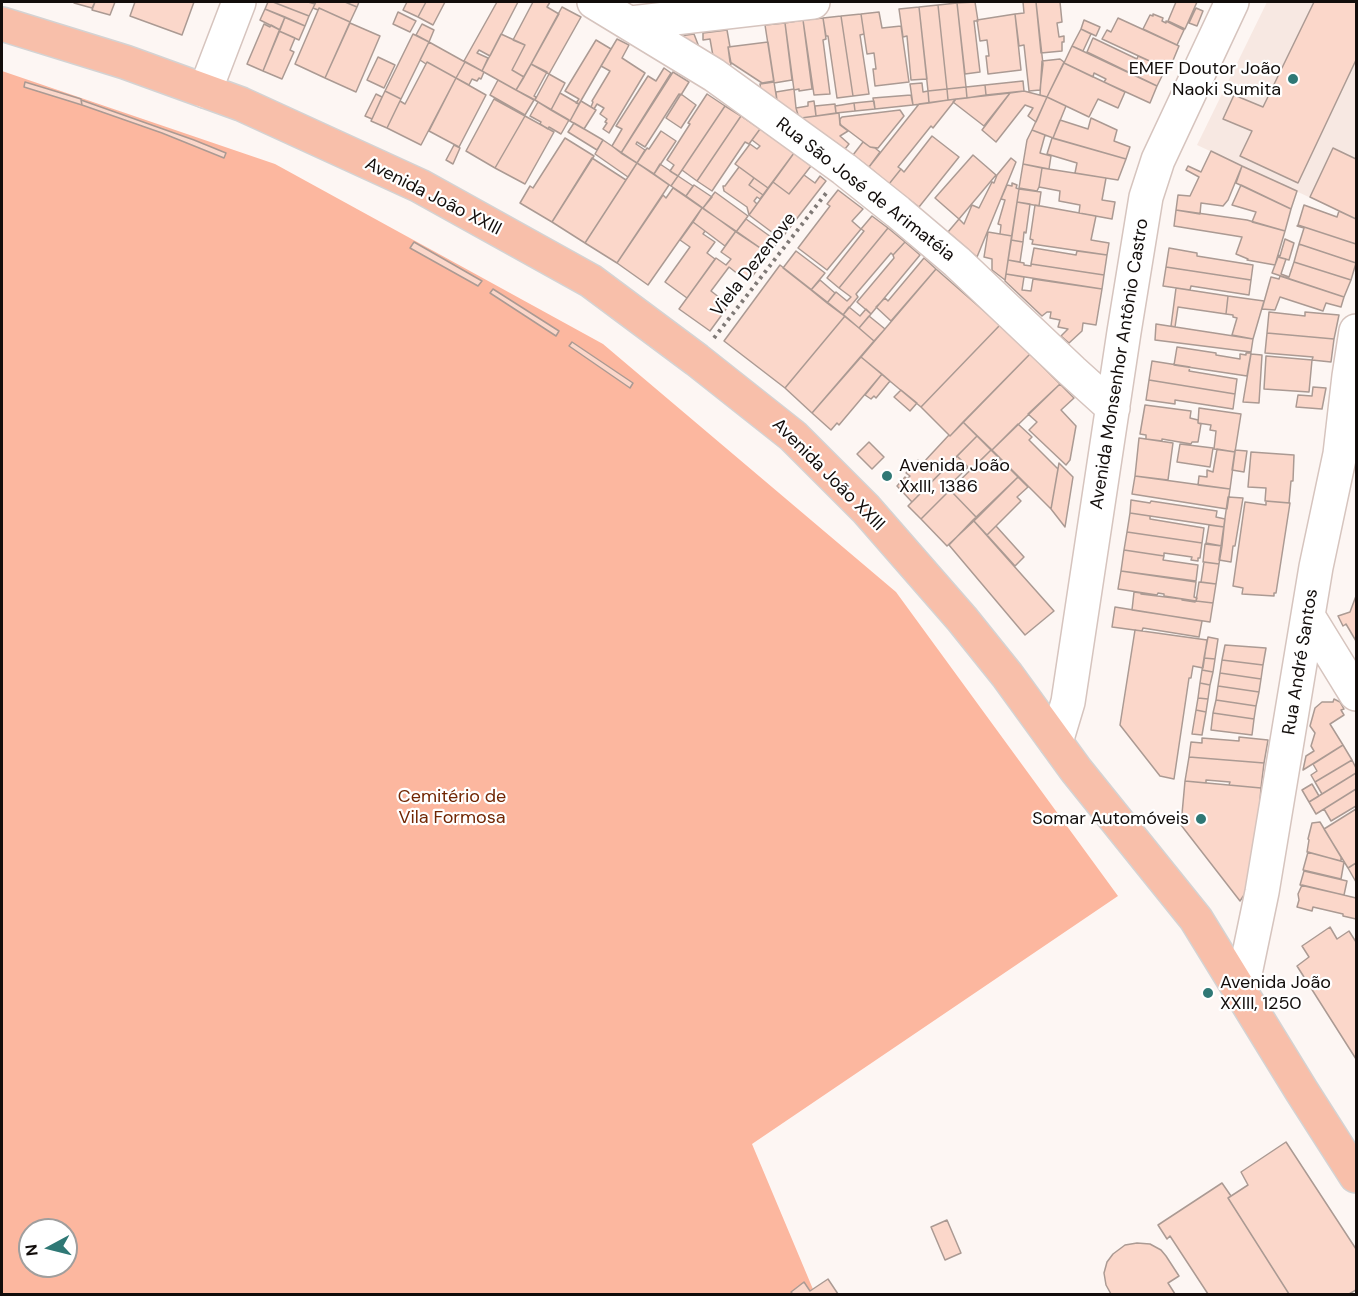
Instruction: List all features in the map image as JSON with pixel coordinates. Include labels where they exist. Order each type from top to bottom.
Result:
[{"type":"main road","name":"Avenida João XXIII","points":[[2,24],[125,62],[241,104],[420,186],[591,281],[697,360],[793,436],[866,509],[962,619],[1076,770],[1196,919],[1356,1176]]},
{"type":"street","points":[[205,91],[239,2]]},
{"type":"street","name":"Rua São José de Arimatéia","points":[[594,2],[714,75],[844,169],[957,262],[1113,408]]},
{"type":"street","points":[[631,23],[813,2]]},
{"type":"street","name":"Avenida Monsenhor Antônio Castro","points":[[1056,742],[1068,702],[1146,197],[1158,160],[1232,2]]},
{"type":"street","name":"Rua André Santos","points":[[1241,993],[1262,892],[1316,567],[1348,446],[1349,376],[1356,331]]},
{"type":"street","points":[[1308,616],[1356,694]]},
{"type":"path","name":"Viela Dezenove","points":[[697,360],[831,186]]},
{"type":"shaded area","name":"EMEF Doutor João Naoki Sumita","points":[[1267,2],[1356,2],[1356,219],[1197,145]]},
{"type":"green space","name":"Cemitério de Vila Formosa","points":[[2,71],[275,164],[603,344],[896,592],[1118,896],[752,1144],[815,1294],[2,1294]]},
{"type":"building","points":[[75,2],[95,2],[92,8]]},
{"type":"building","points":[[95,2],[115,2],[110,15],[92,10]]},
{"type":"building","points":[[135,2],[194,2],[182,35],[130,16]]},
{"type":"building","points":[[268,2],[309,16],[305,26],[265,9]]},
{"type":"building","points":[[273,2],[308,2],[315,4],[309,16]]},
{"type":"building","points":[[316,2],[345,2],[357,7],[350,22],[319,8],[318,10],[313,8]]},
{"type":"building","points":[[345,2],[359,2],[357,7]]},
{"type":"building","points":[[407,2],[426,2],[418,17],[403,10]]},
{"type":"building","points":[[426,2],[445,2],[433,25],[418,17]]},
{"type":"building","points":[[497,2],[518,2],[490,56],[479,50],[477,53],[488,58],[482,71],[464,61]]},
{"type":"building","points":[[533,2],[550,2],[547,7],[559,14],[524,77],[512,70],[525,45],[513,40]]},
{"type":"building","points":[[975,2],[978,21],[974,21],[980,72],[965,74],[957,3]]},
{"type":"building","points":[[1023,2],[1036,2],[1043,64],[1040,90],[1029,91],[1024,45],[1019,46],[1015,14],[1024,13]]},
{"type":"building","points":[[1036,2],[1060,2],[1062,22],[1057,23],[1059,37],[1064,36],[1062,51],[1041,53]]},
{"type":"building","points":[[1176,2],[1197,2],[1185,29],[1168,21]]},
{"type":"building","points":[[1314,2],[1356,2],[1356,60],[1298,183],[1240,156],[1252,131],[1223,119],[1234,95],[1263,107]]},
{"type":"building","points":[[957,3],[966,87],[947,89],[938,5]]},
{"type":"building","points":[[938,5],[947,89],[928,91],[919,7]]},
{"type":"building","points":[[562,7],[581,17],[549,74],[531,64]]},
{"type":"building","points":[[919,7],[927,79],[911,80],[907,36],[903,37],[899,9]]},
{"type":"building","points":[[319,8],[350,22],[325,78],[295,64]]},
{"type":"building","points":[[1196,8],[1203,11],[1197,26],[1189,23]]},
{"type":"building","points":[[265,9],[285,17],[280,30],[260,20]]},
{"type":"building","points":[[398,12],[416,21],[410,32],[393,24]]},
{"type":"building","points":[[879,12],[882,28],[901,26],[909,82],[875,86],[874,53],[867,54],[861,14]]},
{"type":"building","points":[[861,14],[864,34],[860,35],[869,94],[853,96],[841,16]]},
{"type":"building","points":[[1015,14],[1021,70],[988,74],[987,40],[980,41],[977,20]]},
{"type":"building","points":[[1153,14],[1163,18],[1162,21],[1184,30],[1177,45],[1143,29],[1150,15],[1153,16]]},
{"type":"building","points":[[841,16],[853,96],[837,98],[828,36],[826,36],[823,18]]},
{"type":"building","points":[[285,17],[305,26],[299,40],[279,31]]},
{"type":"building","points":[[823,18],[826,39],[823,40],[830,94],[814,95],[803,20]]},
{"type":"building","points":[[1118,18],[1179,46],[1169,70],[1102,39],[1107,30],[1111,32]]},
{"type":"building","points":[[803,20],[812,89],[799,91],[799,89],[794,90],[785,23]]},
{"type":"building","points":[[1084,20],[1100,27],[1096,36],[1081,29]]},
{"type":"building","points":[[350,23],[380,36],[356,92],[325,78]]},
{"type":"building","points":[[785,23],[792,80],[774,83],[765,25]]},
{"type":"building","points":[[264,24],[280,30],[263,71],[247,64]]},
{"type":"building","points":[[422,24],[434,30],[429,42],[416,35]]},
{"type":"building","points":[[1081,29],[1091,34],[1083,51],[1072,46]]},
{"type":"building","points":[[727,30],[730,68],[713,56],[710,39],[703,40],[703,33]]},
{"type":"building","points":[[279,31],[295,38],[290,50],[294,52],[282,79],[263,71]]},
{"type":"building","points":[[413,34],[429,42],[401,99],[385,91]]},
{"type":"building","points":[[501,34],[525,45],[512,70],[524,77],[516,90],[482,71]]},
{"type":"building","points":[[694,34],[699,47],[680,36]]},
{"type":"building","points":[[1093,38],[1137,59],[1138,56],[1166,68],[1157,86],[1087,52]]},
{"type":"building","points":[[617,39],[629,45],[622,58],[645,73],[609,133],[603,129],[607,119],[600,114],[604,108],[597,104],[594,109],[591,107],[592,101],[610,71],[601,66]]},
{"type":"building","points":[[596,40],[611,49],[579,104],[576,103],[579,99],[565,91]]},
{"type":"building","points":[[429,42],[465,62],[456,78],[420,60]]},
{"type":"building","points":[[768,42],[774,81],[762,83],[730,62],[728,47]]},
{"type":"building","points":[[1072,46],[1157,86],[1150,103],[1104,82],[1106,79],[1094,73],[1093,77],[1064,63]]},
{"type":"building","points":[[378,57],[395,65],[384,88],[367,80]]},
{"type":"building","points":[[1060,59],[1064,62],[1047,97],[1040,95],[1042,61]]},
{"type":"building","points":[[427,62],[456,78],[421,145],[387,128],[400,101],[405,104]]},
{"type":"building","points":[[465,62],[484,72],[481,79],[477,81],[472,79],[469,85],[456,78]]},
{"type":"building","points":[[1064,63],[1125,92],[1118,108],[1098,99],[1089,117],[1047,97]]},
{"type":"building","points":[[531,64],[547,72],[534,96],[535,100],[516,90]]},
{"type":"building","points":[[664,68],[671,73],[621,153],[612,146],[622,129],[616,126],[648,76],[656,81]]},
{"type":"building","points":[[673,72],[689,82],[645,147],[637,142],[636,144],[645,150],[637,163],[621,153]]},
{"type":"building","points":[[549,74],[565,83],[551,110],[535,100]]},
{"type":"building","points":[[456,78],[486,95],[459,147],[429,131]]},
{"type":"building","points":[[498,80],[534,100],[525,115],[490,95]]},
{"type":"building","points":[[1023,81],[1024,91],[986,95],[985,85]]},
{"type":"building","points":[[25,82],[81,99],[82,105],[24,87]]},
{"type":"building","points":[[774,82],[777,101],[761,91],[760,84]]},
{"type":"building","points":[[922,83],[923,92],[928,91],[929,103],[913,105],[910,84]]},
{"type":"building","points":[[985,85],[986,95],[967,98],[966,87]]},
{"type":"building","points":[[966,87],[967,98],[948,100],[947,89]]},
{"type":"building","points":[[794,89],[798,115],[777,101],[776,92]]},
{"type":"building","points":[[947,89],[948,100],[929,103],[928,91]]},
{"type":"building","points":[[385,91],[401,99],[387,128],[371,121]]},
{"type":"building","points":[[1024,91],[1047,97],[1036,122],[1028,116],[1033,108],[1025,105],[996,142],[982,130],[1010,93]]},
{"type":"building","points":[[560,93],[579,104],[570,121],[551,110]]},
{"type":"building","points":[[1010,93],[984,126],[953,102],[956,99]]},
{"type":"building","points":[[376,94],[382,97],[372,119],[365,116]]},
{"type":"building","points":[[681,94],[696,105],[681,128],[666,118]]},
{"type":"building","points":[[707,94],[725,106],[678,176],[670,171],[674,165],[667,160]]},
{"type":"building","points":[[911,95],[913,105],[875,109],[873,98]]},
{"type":"building","points":[[1047,97],[1066,106],[1053,138],[1032,130]]},
{"type":"building","points":[[494,99],[525,116],[495,168],[466,151]]},
{"type":"building","points":[[956,99],[898,167],[901,169],[889,184],[869,167],[919,104]]},
{"type":"building","points":[[81,100],[226,153],[224,158],[82,105]]},
{"type":"building","points":[[581,101],[596,110],[584,129],[570,121]]},
{"type":"building","points":[[814,101],[816,116],[801,118],[796,108],[808,106],[808,102]]},
{"type":"building","points":[[874,101],[875,109],[855,111],[854,103]]},
{"type":"building","points":[[538,102],[569,120],[561,134],[549,127],[548,129],[530,116]]},
{"type":"building","points":[[854,103],[855,111],[836,113],[835,106]]},
{"type":"building","points":[[835,104],[836,113],[816,116],[815,106]]},
{"type":"building","points":[[725,106],[741,116],[697,181],[682,170]]},
{"type":"building","points":[[900,110],[904,116],[878,148],[870,147],[840,123],[842,117]]},
{"type":"building","points":[[839,113],[840,125],[848,131],[840,136],[849,144],[845,149],[801,118]]},
{"type":"building","points":[[525,116],[554,132],[525,184],[495,168]]},
{"type":"building","points":[[741,116],[760,129],[749,144],[745,142],[712,191],[697,181]]},
{"type":"building","points":[[1091,118],[1117,130],[1114,141],[1130,147],[1126,159],[1053,138],[1060,120],[1088,129]]},
{"type":"building","points":[[574,123],[603,140],[597,150],[568,132]]},
{"type":"building","points":[[760,129],[794,153],[768,188],[735,164],[750,144],[757,149],[760,146],[752,140]]},
{"type":"building","points":[[1032,130],[1045,135],[1040,153],[1051,156],[1049,169],[1023,164],[1027,140]]},
{"type":"building","points":[[661,131],[676,141],[654,174],[637,163]]},
{"type":"building","points":[[932,136],[959,157],[919,207],[889,184],[901,169],[904,172]]},
{"type":"building","points":[[565,138],[594,156],[552,222],[520,203],[530,186],[533,188]]},
{"type":"building","points":[[1052,138],[1126,159],[1118,180],[1075,173],[1077,163],[1047,154]]},
{"type":"building","points":[[603,140],[637,163],[628,177],[595,154]]},
{"type":"building","points":[[863,142],[880,152],[869,167],[853,155]]},
{"type":"building","points":[[454,145],[460,148],[453,164],[446,160]]},
{"type":"building","points":[[1333,148],[1356,159],[1356,219],[1310,197]]},
{"type":"building","points":[[1211,151],[1242,166],[1228,200],[1223,206],[1201,203],[1200,214],[1176,210],[1178,195],[1190,196],[1199,177],[1186,170],[1188,166],[1201,172]]},
{"type":"building","points":[[794,153],[811,166],[789,194],[773,182]]},
{"type":"building","points":[[973,155],[996,175],[959,219],[935,198]]},
{"type":"building","points":[[592,158],[626,180],[585,243],[552,222]]},
{"type":"building","points":[[1011,158],[1016,162],[977,257],[948,232],[959,219],[964,224],[972,205],[979,208],[992,182],[994,183],[997,175]]},
{"type":"building","points":[[637,163],[669,185],[617,263],[585,243]]},
{"type":"building","points":[[660,164],[678,176],[671,186],[654,174]]},
{"type":"building","points":[[1023,164],[1042,168],[1037,191],[1019,188]]},
{"type":"building","points":[[1242,166],[1297,191],[1291,209],[1236,183]]},
{"type":"building","points":[[739,167],[754,178],[749,185],[763,195],[754,201],[757,204],[749,215],[747,207],[724,191],[723,186]]},
{"type":"building","points":[[1042,168],[1106,178],[1102,200],[1115,202],[1112,219],[1079,213],[1080,205],[1059,201],[1060,191],[1039,187]]},
{"type":"building","points":[[804,175],[815,183],[820,176],[826,181],[781,239],[749,215],[773,182],[789,194]]},
{"type":"building","points":[[678,176],[693,186],[686,196],[671,186]]},
{"type":"building","points":[[754,178],[768,188],[763,195],[749,185]]},
{"type":"building","points":[[1012,183],[1019,189],[1012,236],[1000,234],[1001,225],[998,224],[1005,200],[1001,199],[1007,185],[1012,186]]},
{"type":"building","points":[[694,185],[712,197],[703,208],[686,196]]},
{"type":"building","points":[[1241,185],[1291,209],[1285,231],[1252,222],[1256,212],[1232,205]]},
{"type":"building","points":[[673,188],[702,208],[648,285],[617,263],[663,195],[666,198]]},
{"type":"building","points":[[1019,189],[1041,192],[1039,206],[1017,202]]},
{"type":"building","points":[[838,190],[863,209],[852,221],[861,229],[827,270],[798,248],[830,206],[827,204]]},
{"type":"building","points":[[715,192],[748,216],[736,232],[703,208]]},
{"type":"building","points":[[1017,202],[1030,204],[1023,242],[1011,240]]},
{"type":"building","points":[[1035,205],[1096,216],[1091,240],[1109,243],[1107,255],[1032,244],[1033,240],[1030,239]]},
{"type":"building","points":[[1304,205],[1337,217],[1339,211],[1356,219],[1356,244],[1298,225]]},
{"type":"building","points":[[702,208],[736,231],[725,246],[693,222]]},
{"type":"building","points":[[1176,210],[1247,220],[1285,231],[1275,265],[1247,260],[1236,254],[1242,237],[1174,226]]},
{"type":"building","points":[[872,216],[888,228],[839,288],[827,278],[864,231],[861,229]]},
{"type":"building","points":[[746,219],[778,242],[769,254],[736,232]]},
{"type":"building","points":[[693,222],[705,231],[703,234],[715,242],[707,253],[715,259],[687,298],[665,282],[690,247],[680,240]]},
{"type":"building","points":[[1298,225],[1356,244],[1356,263],[1299,244],[1304,228]]},
{"type":"building","points":[[888,228],[905,242],[893,255],[891,253],[856,294],[858,297],[843,315],[827,303],[836,292],[847,301],[851,297],[839,288]]},
{"type":"building","points":[[736,231],[769,254],[748,282],[729,267],[711,291],[729,305],[710,331],[679,309],[716,258],[726,265],[731,259],[721,252]]},
{"type":"building","points":[[988,232],[1012,236],[1005,280],[992,270],[992,259],[984,257]]},
{"type":"building","points":[[1285,239],[1294,243],[1289,260],[1278,257]]},
{"type":"building","points":[[1011,240],[1023,242],[1020,262],[1008,260]]},
{"type":"building","points":[[414,242],[482,281],[478,286],[410,248]]},
{"type":"building","points":[[905,242],[920,255],[871,314],[857,302]]},
{"type":"building","points":[[1299,244],[1356,263],[1351,280],[1294,262]]},
{"type":"building","points":[[1034,248],[1076,255],[1077,251],[1107,255],[1104,275],[1031,264]]},
{"type":"building","points":[[1169,248],[1197,253],[1197,256],[1253,265],[1251,280],[1166,267]]},
{"type":"building","points":[[796,251],[825,273],[811,290],[783,268]]},
{"type":"building","points":[[1278,257],[1286,259],[1281,274],[1289,277],[1294,262],[1351,280],[1344,297],[1272,273]]},
{"type":"building","points":[[924,258],[936,269],[891,321],[876,307],[885,298],[888,301]]},
{"type":"building","points":[[1008,260],[1024,263],[1024,265],[1031,266],[1031,264],[1104,275],[1102,289],[1006,274]]},
{"type":"building","points":[[780,265],[845,316],[785,388],[724,341]]},
{"type":"building","points":[[1166,267],[1251,280],[1249,295],[1191,286],[1190,290],[1163,286]]},
{"type":"building","points":[[936,269],[1000,325],[921,407],[861,357]]},
{"type":"building","points":[[1006,274],[1024,277],[1022,290],[1031,291],[1033,279],[1102,289],[1096,325],[1083,323],[1082,331],[1069,343],[1061,336],[1068,329],[1058,327],[1060,320],[1050,318],[1051,312],[1042,316],[1005,281]]},
{"type":"building","points":[[1280,276],[1344,297],[1341,307],[1326,303],[1323,311],[1280,297],[1275,310],[1262,309],[1271,277],[1279,279]]},
{"type":"building","points":[[820,280],[835,293],[827,303],[811,290]]},
{"type":"building","points":[[1176,288],[1228,296],[1226,314],[1178,307],[1175,327],[1171,326]]},
{"type":"building","points":[[493,289],[559,331],[556,336],[490,293]]},
{"type":"building","points":[[1228,296],[1264,301],[1253,339],[1232,335],[1237,318],[1226,314]]},
{"type":"building","points":[[849,307],[860,316],[866,309],[871,314],[859,328],[843,315]]},
{"type":"building","points":[[1269,312],[1305,316],[1305,312],[1339,315],[1334,339],[1267,333]]},
{"type":"building","points":[[845,316],[874,341],[812,413],[785,388]]},
{"type":"building","points":[[869,316],[885,329],[874,341],[859,328]]},
{"type":"building","points":[[1156,324],[1253,339],[1251,352],[1155,340]]},
{"type":"building","points":[[1000,325],[1030,354],[950,436],[921,407]]},
{"type":"building","points":[[1267,333],[1334,339],[1331,362],[1312,360],[1313,357],[1265,353]]},
{"type":"building","points":[[572,342],[633,383],[630,388],[569,346]]},
{"type":"building","points":[[1177,347],[1240,359],[1240,354],[1251,353],[1247,376],[1174,365]]},
{"type":"building","points":[[1030,354],[1060,384],[992,450],[963,422]]},
{"type":"building","points":[[1251,354],[1262,355],[1259,403],[1243,402]]},
{"type":"building","points":[[1266,356],[1312,360],[1309,392],[1264,389]]},
{"type":"building","points":[[861,357],[882,374],[839,425],[837,423],[831,430],[812,413]]},
{"type":"building","points":[[1152,361],[1190,367],[1189,371],[1237,379],[1235,394],[1149,380]]},
{"type":"building","points":[[882,374],[890,381],[876,398],[874,396],[871,399],[865,395]]},
{"type":"building","points":[[1149,380],[1235,394],[1233,409],[1175,400],[1175,404],[1146,400]]},
{"type":"building","points":[[1060,384],[1074,398],[1061,410],[1076,426],[1070,460],[1066,465],[1029,430],[1037,422],[1028,414]]},
{"type":"building","points":[[1313,387],[1326,388],[1322,409],[1296,407],[1298,395],[1312,396]]},
{"type":"building","points":[[901,390],[917,403],[910,411],[894,397]]},
{"type":"building","points":[[1145,405],[1191,411],[1190,418],[1198,420],[1201,424],[1198,442],[1191,444],[1146,439],[1146,435],[1140,434]]},
{"type":"building","points":[[1199,408],[1241,414],[1235,452],[1214,449],[1216,431],[1210,430],[1211,425],[1198,423]]},
{"type":"building","points":[[963,422],[977,436],[912,502],[897,486],[905,477],[907,479],[910,476],[906,473],[913,466],[916,470],[918,467],[915,464],[918,460],[922,464]]},
{"type":"building","points":[[1018,424],[1032,437],[1029,440],[1058,469],[1051,509],[992,450]]},
{"type":"building","points":[[977,436],[991,450],[971,470],[957,456]]},
{"type":"building","points":[[1139,438],[1173,443],[1168,480],[1135,476]]},
{"type":"building","points":[[869,442],[884,457],[872,469],[857,454]]},
{"type":"building","points":[[1180,444],[1213,448],[1210,467],[1177,462]]},
{"type":"building","points":[[1217,449],[1235,452],[1230,489],[1198,485],[1199,476],[1207,477],[1207,470],[1213,472]]},
{"type":"building","points":[[991,450],[1018,477],[977,518],[950,490]]},
{"type":"building","points":[[1235,450],[1247,451],[1244,472],[1232,470]]},
{"type":"building","points":[[1251,452],[1294,455],[1289,503],[1265,501],[1266,488],[1248,487]]},
{"type":"building","points":[[957,456],[968,467],[921,519],[908,506]]},
{"type":"building","points":[[1059,463],[1073,477],[1065,527],[1051,509]]},
{"type":"building","points":[[1135,476],[1230,489],[1227,509],[1132,494]]},
{"type":"building","points":[[1018,477],[1028,487],[1017,497],[1021,501],[987,535],[973,520]]},
{"type":"building","points":[[950,490],[977,518],[947,546],[921,519]]},
{"type":"building","points":[[1228,497],[1243,498],[1231,562],[1219,560]]},
{"type":"building","points":[[1131,500],[1217,511],[1216,517],[1225,519],[1224,527],[1130,513]]},
{"type":"building","points":[[1266,501],[1290,503],[1276,593],[1274,596],[1242,594],[1243,588],[1233,586],[1245,502],[1266,505]]},
{"type":"building","points":[[1130,513],[1150,516],[1150,519],[1204,528],[1202,543],[1127,532]]},
{"type":"building","points":[[973,520],[1054,611],[1025,635],[949,545]]},
{"type":"building","points":[[1209,525],[1224,527],[1222,546],[1206,543]]},
{"type":"building","points":[[996,526],[1024,557],[1015,566],[987,535]]},
{"type":"building","points":[[1127,532],[1202,543],[1200,558],[1198,561],[1191,560],[1192,557],[1164,553],[1164,556],[1124,550]]},
{"type":"building","points":[[1205,544],[1222,546],[1219,564],[1203,562]]},
{"type":"building","points":[[1124,550],[1164,556],[1163,560],[1198,565],[1196,581],[1121,571]]},
{"type":"building","points":[[1204,562],[1219,564],[1216,584],[1201,582]]},
{"type":"building","points":[[1121,571],[1196,582],[1194,597],[1197,598],[1196,601],[1158,593],[1157,595],[1118,589]]},
{"type":"building","points":[[1199,582],[1216,584],[1213,603],[1196,601]]},
{"type":"building","points":[[1134,592],[1213,603],[1210,622],[1132,610]]},
{"type":"building","points":[[1356,596],[1356,641],[1346,624],[1343,626],[1338,616],[1350,612]]},
{"type":"building","points":[[1115,607],[1202,621],[1199,637],[1143,628],[1142,631],[1112,627]]},
{"type":"building","points":[[1135,630],[1207,640],[1203,668],[1193,666],[1191,678],[1189,678],[1174,779],[1160,776],[1120,725]]},
{"type":"building","points":[[1208,637],[1218,639],[1215,659],[1204,658]]},
{"type":"building","points":[[1225,645],[1266,648],[1263,665],[1222,660]]},
{"type":"building","points":[[1204,658],[1215,659],[1213,672],[1202,670]]},
{"type":"building","points":[[1222,660],[1263,665],[1261,679],[1220,673]]},
{"type":"building","points":[[1202,670],[1213,672],[1210,685],[1200,683]]},
{"type":"building","points":[[1220,673],[1261,679],[1259,692],[1218,686]]},
{"type":"building","points":[[1200,683],[1210,685],[1208,699],[1198,698]]},
{"type":"building","points":[[1218,686],[1259,692],[1256,706],[1216,700]]},
{"type":"building","points":[[1198,698],[1208,699],[1206,712],[1196,710]]},
{"type":"building","points":[[1334,699],[1340,702],[1344,715],[1330,724],[1343,745],[1303,770],[1306,756],[1314,751],[1311,746],[1315,733],[1310,726],[1315,708],[1322,702],[1333,702]]},
{"type":"building","points":[[1216,700],[1256,706],[1254,719],[1213,713]]},
{"type":"building","points":[[1196,710],[1206,712],[1202,735],[1192,734]]},
{"type":"building","points":[[1213,713],[1254,719],[1252,735],[1211,730]]},
{"type":"building","points":[[1239,737],[1268,740],[1264,763],[1189,757],[1191,742],[1202,743],[1202,738],[1239,741]]},
{"type":"building","points":[[1343,745],[1352,760],[1315,782],[1311,775],[1317,771],[1313,764]]},
{"type":"building","points":[[1189,757],[1264,763],[1261,788],[1229,785],[1230,782],[1185,781]]},
{"type":"building","points":[[1352,760],[1356,773],[1322,794],[1315,782]]},
{"type":"building","points":[[1356,773],[1356,789],[1316,814],[1309,802]]},
{"type":"building","points":[[1185,781],[1261,788],[1254,875],[1240,901],[1181,825]]},
{"type":"building","points":[[1312,784],[1319,796],[1309,802],[1302,790]]},
{"type":"building","points":[[1356,789],[1356,806],[1331,821],[1324,809]]},
{"type":"building","points":[[1356,809],[1356,863],[1348,868],[1324,829]]},
{"type":"building","points":[[1320,822],[1341,857],[1341,861],[1307,852],[1312,823]]},
{"type":"building","points":[[1308,852],[1344,862],[1341,879],[1303,870]]},
{"type":"building","points":[[1356,863],[1356,882],[1348,868]]},
{"type":"building","points":[[1304,871],[1347,881],[1344,895],[1300,885]]},
{"type":"building","points":[[1302,885],[1356,898],[1356,919],[1313,907],[1312,911],[1297,907],[1298,894]]},
{"type":"building","points":[[1330,927],[1337,939],[1349,931],[1356,942],[1356,1059],[1297,966],[1309,957],[1302,946]]},
{"type":"building","points":[[1286,1142],[1356,1249],[1356,1290],[1349,1294],[1289,1294],[1228,1198],[1248,1185],[1241,1172]]},
{"type":"building","points":[[1222,1183],[1231,1196],[1228,1198],[1289,1294],[1208,1294],[1170,1236],[1167,1239],[1158,1225]]},
{"type":"building","points":[[947,1220],[961,1253],[945,1260],[931,1227]]},
{"type":"building","points":[[1150,1244],[1166,1256],[1179,1276],[1168,1283],[1175,1294],[1111,1294],[1106,1285],[1104,1273],[1107,1262],[1125,1245]]},
{"type":"building","points":[[828,1279],[838,1294],[793,1294],[791,1292],[804,1282],[810,1291]]},
{"type":"place","name":"EMEF Doutor João Naoki Sumita","points":[[1293,79]]},
{"type":"place","name":"Avenida João XxIII, 1386","points":[[887,476]]},
{"type":"place","name":"Somar Automóveis","points":[[1201,819]]},
{"type":"place","name":"Avenida João XXIII, 1250","points":[[1208,993]]}]
